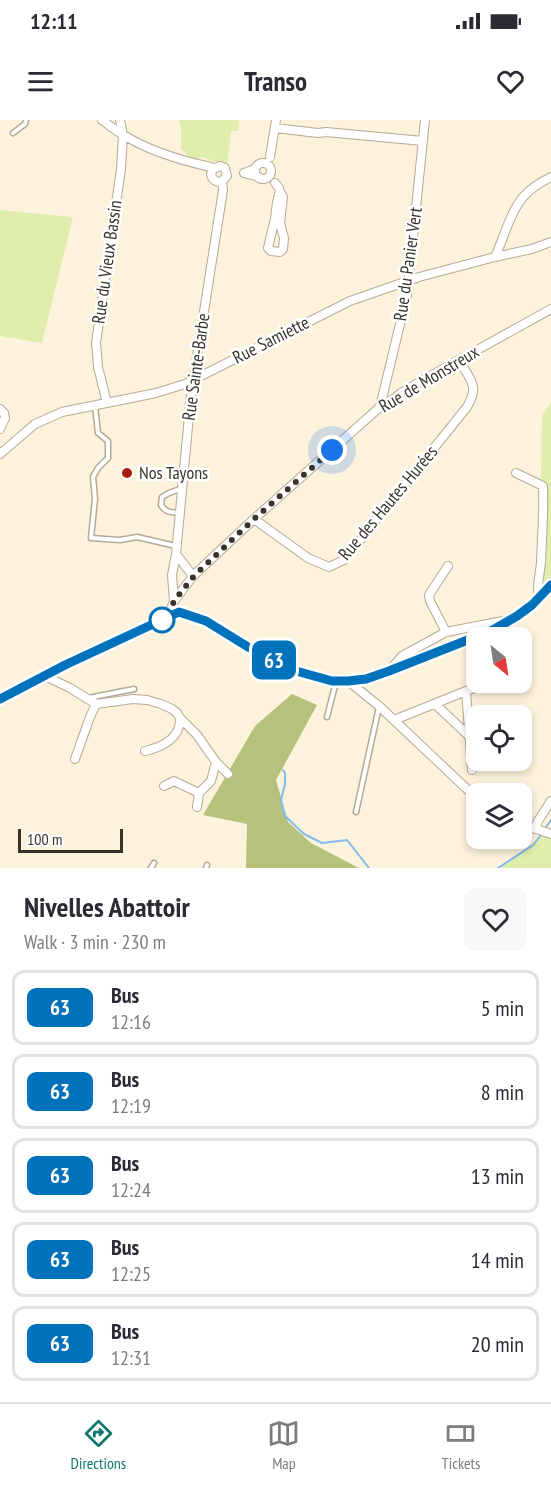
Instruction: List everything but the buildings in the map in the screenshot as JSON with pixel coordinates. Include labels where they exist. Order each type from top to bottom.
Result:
[{"type":"street","points":[[102,120],[123,135],[151,148],[196,165],[213,169],[218,166],[223,167],[226,171],[225,178]]},
{"type":"street","name":"Rue du Vieux Bassin","points":[[107,403],[98,366],[96,343],[121,170],[123,135],[120,120]]},
{"type":"street","name":"Rue du Panier Vert","points":[[380,407],[410,280],[425,120]]},
{"type":"street","points":[[266,174],[276,124],[318,133],[423,141]]},
{"type":"street","points":[[266,174],[255,174],[258,166],[270,157]]},
{"type":"street","points":[[244,173],[264,164],[266,174],[279,188],[283,197],[280,223],[284,238],[283,249],[280,252],[271,251],[268,248],[280,192]]},
{"type":"street","points":[[225,178],[235,173],[266,174]]},
{"type":"street","points":[[495,257],[523,197],[551,177]]},
{"type":"street","name":"Rue Sainte-Barbe","points":[[174,601],[172,575],[193,380],[225,178]]},
{"type":"street","name":"Rue Samiette","points":[[0,454],[34,424],[49,417],[62,412],[156,393],[193,380],[350,301],[410,280],[532,249],[551,242]]},
{"type":"street","name":"Rue de Monstreux","points":[[168,617],[174,601],[194,576],[254,519],[380,407],[551,309]]},
{"type":"street","name":"Rue des Hautes Hurées","points":[[254,519],[308,558],[329,567],[344,560],[473,397],[474,387],[459,360]]},
{"type":"street","points":[[0,409],[5,418],[0,429]]},
{"type":"street","points":[[516,473],[543,486],[537,591],[539,599]]},
{"type":"street","points":[[176,550],[194,576]]},
{"type":"street","points":[[446,632],[429,595],[448,566]]},
{"type":"street","points":[[0,699],[65,665],[179,612],[206,621],[248,647],[296,671],[336,681],[366,679],[493,630],[513,619],[539,599],[551,585]]},
{"type":"street","points":[[389,671],[402,656],[446,632],[513,619]]},
{"type":"street","points":[[45,676],[96,704],[134,699],[147,700],[172,709],[197,735],[216,762],[228,774]]},
{"type":"street","points":[[348,681],[379,706],[466,788]]},
{"type":"street","points":[[394,720],[466,691]]},
{"type":"street","points":[[75,759],[96,704]]},
{"type":"street","points":[[435,704],[466,733]]},
{"type":"street","points":[[145,751],[161,746],[171,739],[178,730],[180,718]]},
{"type":"street","points":[[197,807],[199,793],[211,782],[216,762]]},
{"type":"street","points":[[164,786],[174,781],[199,793]]},
{"type":"street","points":[[535,829],[551,801]]},
{"type":"street","points":[[532,828],[551,834]]},
{"type":"lane","points":[[13,134],[25,124],[26,120]]},
{"type":"lane","points":[[95,405],[98,433],[108,441],[108,458],[93,477],[95,499],[92,538],[120,540],[137,537],[176,550]]},
{"type":"lane","points":[[180,513],[169,512],[161,506],[162,497],[182,489]]},
{"type":"lane","points":[[327,717],[336,681]]},
{"type":"lane","points":[[88,698],[134,688]]},
{"type":"lane","points":[[356,812],[379,706]]},
{"type":"lane","points":[[151,868],[154,862]]},
{"type":"green space","points":[[179,120],[239,120],[238,131],[231,131],[227,166],[203,157],[196,159],[187,156],[186,152],[181,150]]},
{"type":"green space","points":[[0,210],[73,217],[42,343],[0,336]]},
{"type":"green space","points":[[551,402],[551,586],[539,599],[542,416]]},
{"type":"green space","points":[[292,694],[317,705],[276,780],[288,822],[311,843],[359,868],[246,868],[247,824],[203,815],[255,726]]},
{"type":"green space","points":[[551,834],[551,868],[498,868],[527,849],[532,849],[532,846],[541,835]]},
{"type":"waterway","points":[[283,770],[285,784],[281,800],[285,816],[304,834],[322,843],[347,840],[369,868]]},
{"type":"waterway","points":[[546,827],[551,820]]},
{"type":"waterway","points":[[498,868],[533,845],[541,835]]},
{"type":"bus line","name":"63","points":[[0,699],[65,665],[179,612],[206,621],[248,647],[296,671],[332,681],[366,679],[493,630],[532,605],[551,585]]},
{"type":"place","name":"Nos Tayons","points":[[127,473]]},
{"type":"route","points":[[162,620],[168,617],[174,601],[194,576],[332,450]]}]
